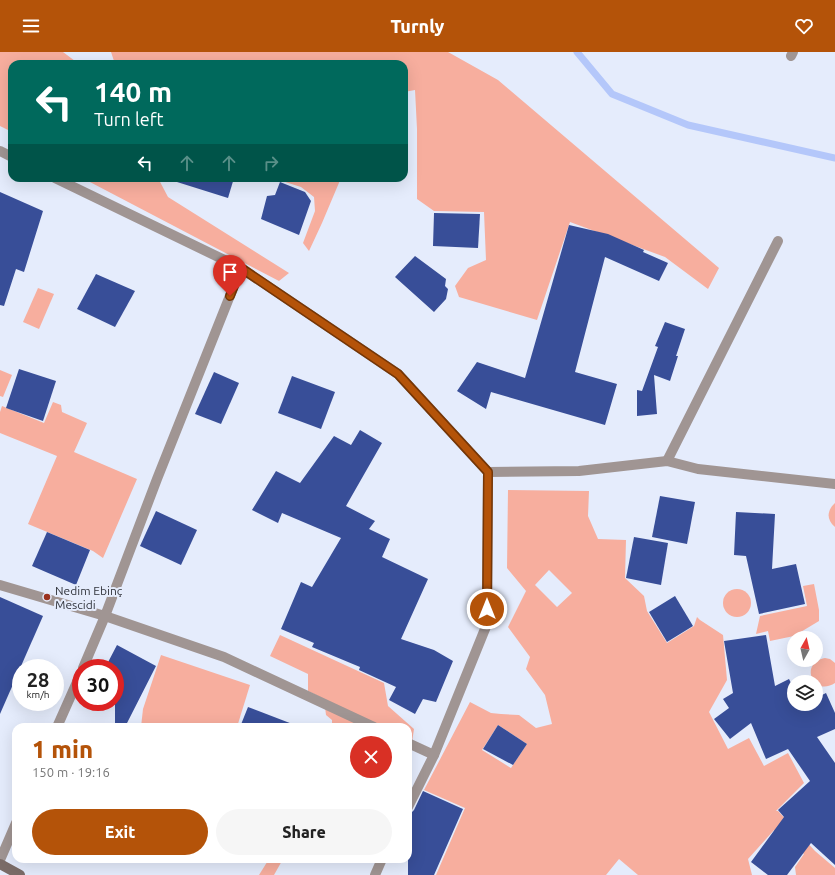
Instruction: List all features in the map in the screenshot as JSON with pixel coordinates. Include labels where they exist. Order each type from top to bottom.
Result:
[{"type":"main road","points":[[0,864],[20,875]]},
{"type":"street","points":[[63,182],[241,268],[398,374],[488,472],[487,624],[434,755],[412,799]]},
{"type":"street","points":[[667,461],[778,241]]},
{"type":"street","points":[[87,659],[241,268]]},
{"type":"street","points":[[488,472],[579,471],[667,461],[698,469],[835,484]]},
{"type":"street","points":[[0,585],[105,616],[224,657],[365,723]]},
{"type":"street","points":[[59,723],[72,693]]},
{"type":"street","points":[[412,745],[434,755]]},
{"type":"street","points":[[0,860],[12,832]]},
{"type":"street","points":[[375,875],[380,863]]},
{"type":"shaded area","points":[[0,52],[63,52],[74,60],[8,60],[8,130],[0,126]]},
{"type":"shaded area","points":[[111,52],[448,52],[498,80],[719,268],[708,289],[665,257],[570,222],[537,320],[459,297],[455,286],[468,268],[486,260],[484,212],[434,211],[417,199],[417,129],[415,90],[408,91],[408,60],[114,60]]},
{"type":"shaded area","points":[[90,182],[160,182],[168,197],[289,273],[279,281]]},
{"type":"shaded area","points":[[285,182],[339,182],[309,251],[303,243],[315,211],[314,197],[301,187]]},
{"type":"shaded area","points":[[38,288],[54,294],[39,329],[23,322]]},
{"type":"shaded area","points":[[0,370],[12,375],[3,397],[0,396]]},
{"type":"shaded area","points":[[53,402],[61,405],[62,412],[87,423],[74,452],[137,479],[103,558],[93,551],[28,524],[57,456],[0,433],[0,412],[2,406],[44,423]]},
{"type":"shaded area","points":[[508,490],[589,491],[588,516],[598,539],[626,540],[625,578],[644,596],[647,611],[667,643],[694,626],[697,617],[723,635],[727,680],[709,712],[728,749],[749,738],[764,766],[788,753],[804,783],[776,811],[778,811],[815,851],[835,868],[835,875],[796,875],[795,867],[804,854],[774,832],[774,830],[748,859],[752,875],[638,875],[619,859],[606,875],[436,875],[465,808],[424,790],[470,702],[491,713],[519,715],[536,728],[552,724],[545,695],[526,669],[530,657],[508,627],[526,591],[507,568]],"holes":[[[549,570],[572,593],[557,607],[535,585]],[[498,725],[527,744],[511,768],[482,750]]]},
{"type":"shaded area","points":[[835,503],[835,527],[830,521],[829,512]]},
{"type":"shaded area","points":[[814,584],[819,610],[819,621],[802,631],[787,631],[787,637],[770,641],[768,631],[756,634],[760,616],[807,606],[803,586]]},
{"type":"shaded area","points":[[737,589],[747,593],[751,603],[747,613],[737,617],[727,613],[723,603],[727,593]]},
{"type":"shaded area","points":[[280,635],[384,683],[388,706],[407,723],[373,723],[308,691],[308,674],[270,656]]},
{"type":"shaded area","points":[[161,655],[250,685],[238,723],[141,723],[143,709]]},
{"type":"shaded area","points":[[823,658],[830,659],[835,663],[835,683],[828,686],[823,686],[823,675],[811,674],[812,667],[823,667]]},
{"type":"shaded area","points":[[325,707],[356,723],[332,723],[332,720],[326,715]]},
{"type":"shaded area","points":[[412,727],[414,729],[412,742]]},
{"type":"shaded area","points":[[266,863],[281,863],[274,875],[259,875]]},
{"type":"building","points":[[177,182],[233,182],[228,198]]},
{"type":"building","points":[[280,182],[305,192],[311,201],[299,235],[261,219],[267,196],[275,195]]},
{"type":"building","points":[[0,192],[43,211],[24,272],[16,269],[4,306],[0,305]]},
{"type":"building","points":[[434,213],[480,214],[478,248],[433,246]]},
{"type":"building","points":[[569,225],[608,234],[644,250],[643,252],[668,263],[659,281],[605,257],[575,372],[617,384],[605,425],[491,392],[486,409],[457,391],[477,362],[525,378]]},
{"type":"building","points":[[415,256],[446,279],[445,286],[448,289],[446,299],[434,312],[395,277]]},
{"type":"building","points":[[96,274],[135,291],[115,327],[77,309]]},
{"type":"building","points":[[665,322],[685,329],[676,356],[678,356],[670,381],[654,375],[657,414],[637,416],[637,390],[642,391],[658,347],[655,346]]},
{"type":"building","points":[[19,369],[56,381],[43,421],[6,408]]},
{"type":"building","points":[[214,372],[239,383],[221,424],[195,414]]},
{"type":"building","points":[[292,376],[335,392],[321,429],[278,413]]},
{"type":"building","points":[[360,430],[382,443],[346,506],[375,521],[369,529],[390,539],[382,557],[428,579],[401,639],[434,650],[453,661],[436,702],[423,699],[415,714],[389,700],[396,687],[359,670],[360,667],[312,647],[314,643],[281,629],[301,582],[312,587],[341,538],[282,513],[278,523],[252,510],[276,471],[300,483],[334,436],[351,445]]},
{"type":"building","points":[[660,496],[695,502],[687,544],[652,537]]},
{"type":"building","points":[[156,511],[197,530],[181,565],[140,546]]},
{"type":"building","points":[[736,512],[775,514],[772,569],[796,564],[805,604],[759,614],[746,556],[734,555]]},
{"type":"building","points":[[47,532],[90,550],[76,585],[32,566]]},
{"type":"building","points":[[634,537],[668,543],[661,585],[626,578]]},
{"type":"building","points":[[675,596],[693,626],[667,642],[649,612]]},
{"type":"building","points":[[0,597],[43,616],[24,659],[12,659],[12,687],[0,714]]},
{"type":"building","points":[[766,635],[775,686],[787,680],[787,711],[823,711],[823,694],[826,693],[835,713],[835,729],[817,737],[835,763],[835,865],[811,843],[787,875],[768,875],[751,862],[784,817],[778,810],[810,781],[788,749],[766,759],[751,723],[730,739],[714,719],[729,708],[723,699],[733,693],[724,641]]},
{"type":"building","points":[[117,645],[156,666],[127,723],[115,723],[115,711],[124,711],[124,659],[110,659]]},
{"type":"building","points":[[248,707],[290,723],[242,723]]},
{"type":"building","points":[[498,725],[527,744],[513,765],[483,749]]},
{"type":"building","points":[[423,791],[463,809],[434,875],[408,875],[408,863],[412,863],[412,812]]},
{"type":"waterway","points":[[577,52],[612,94],[688,125],[835,158]]},
{"type":"place","name":"Nedim Ebinç Mescidi","points":[[47,597]]},
{"type":"route","points":[[230,296],[241,268],[398,374],[488,472],[487,609]]}]
